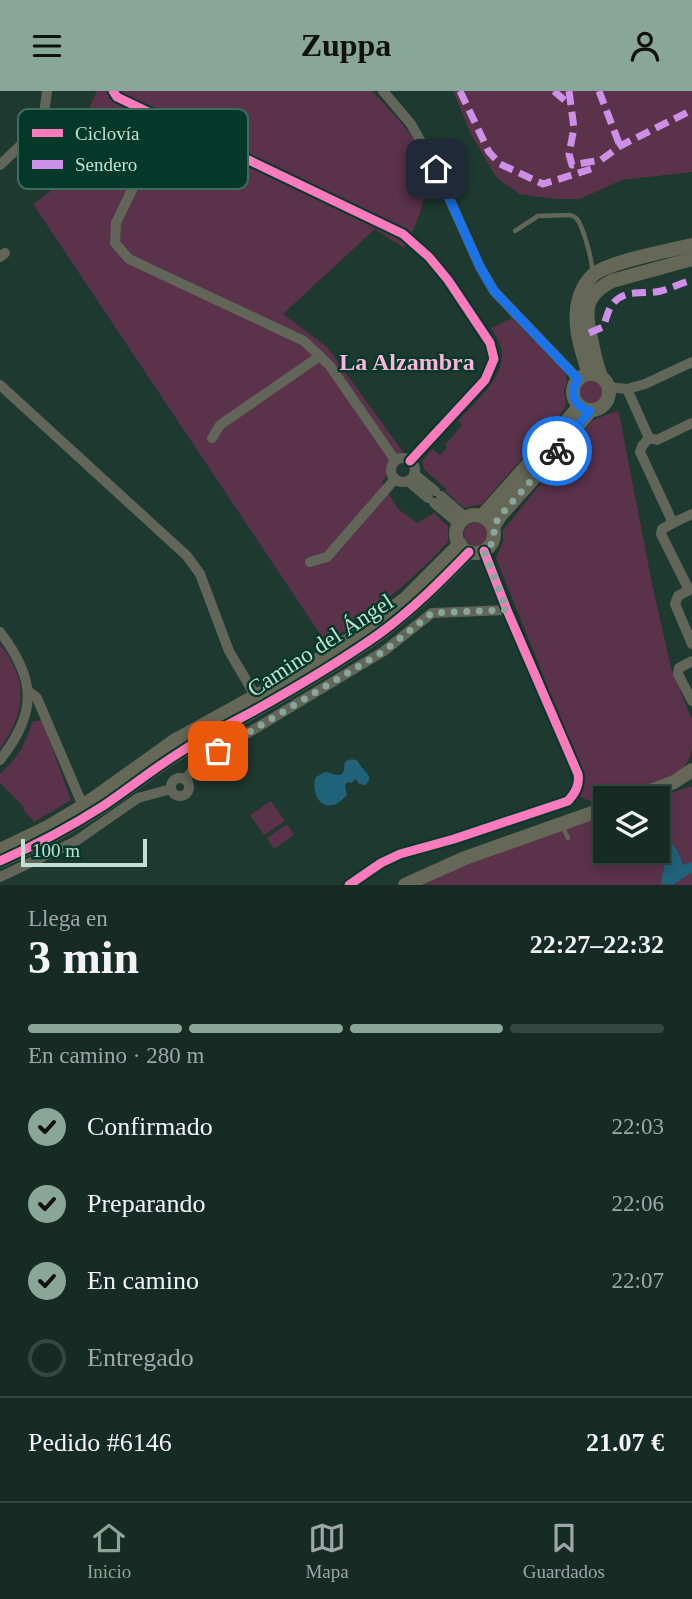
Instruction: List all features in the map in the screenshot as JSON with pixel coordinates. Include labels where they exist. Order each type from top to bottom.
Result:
[{"type":"street","points":[[45,109],[47,91]]},
{"type":"street","points":[[113,91],[117,97],[143,109]]},
{"type":"street","points":[[130,103],[131,91]]},
{"type":"street","points":[[383,91],[411,124],[436,169],[480,267],[494,291],[594,379],[609,398],[606,404],[596,410],[585,409],[575,401],[574,386],[594,379],[627,389],[645,384],[692,362]]},
{"type":"street","points":[[0,165],[18,148]]},
{"type":"street","points":[[248,159],[403,234],[429,257],[448,280],[490,343],[494,359],[485,380],[410,461]]},
{"type":"street","points":[[133,189],[116,223],[115,243],[129,259],[304,341],[330,366],[395,460]]},
{"type":"street","points":[[594,379],[577,329],[576,317],[581,293],[591,276],[604,268],[692,245]]},
{"type":"street","points":[[594,379],[597,366],[587,315],[588,303],[596,291],[612,281],[692,259]]},
{"type":"street","points":[[212,438],[220,425],[320,356]]},
{"type":"street","points":[[0,385],[187,556],[200,574],[229,651],[256,697]]},
{"type":"street","points":[[627,389],[649,438]]},
{"type":"street","points":[[482,516],[585,409]]},
{"type":"street","points":[[493,527],[550,460],[585,409]]},
{"type":"street","points":[[649,438],[657,440],[692,423]]},
{"type":"street","points":[[649,438],[640,452],[674,523]]},
{"type":"street","points":[[403,458],[413,464],[411,477],[401,482],[395,479],[391,466],[395,460],[403,458]]},
{"type":"street","points":[[411,477],[462,521]]},
{"type":"street","points":[[310,562],[327,557],[395,479]]},
{"type":"street","points":[[692,514],[662,529],[661,534],[690,590],[678,596],[675,604],[692,644]]},
{"type":"street","points":[[349,885],[381,863],[400,854],[568,801],[574,795],[579,781],[578,774],[507,610],[471,549],[456,534],[462,521],[474,515],[487,518],[495,532],[492,543],[471,549]]},
{"type":"street","name":"Camino del Ángel","points":[[0,850],[48,827],[83,806],[174,741],[311,664],[371,625],[419,585],[471,549]]},
{"type":"street","name":"Camino del Ángel","points":[[0,861],[42,843],[77,822],[198,741],[309,679],[380,633],[427,594],[471,549]]},
{"type":"street","points":[[0,877],[76,841],[138,798],[177,783],[218,751],[384,651],[432,613],[507,610]]},
{"type":"street","points":[[0,632],[12,647],[24,671],[28,691],[26,711],[18,736],[0,760]]},
{"type":"street","points":[[692,661],[679,668],[678,674],[692,701]]},
{"type":"street","points":[[28,691],[37,698],[83,806]]},
{"type":"street","points":[[163,763],[177,783]]},
{"type":"street","points":[[664,786],[692,770]]},
{"type":"street","points":[[405,885],[466,858],[593,813]]},
{"type":"lane","points":[[516,230],[538,216],[574,216],[579,222],[590,256],[591,276]]},
{"type":"lane","points":[[561,824],[568,838]]},
{"type":"shaded area","points":[[97,91],[372,91],[409,132],[420,151],[426,170],[425,193],[414,228],[404,248],[375,229],[283,314],[327,347],[403,452],[382,482],[398,509],[417,523],[434,513],[448,526],[447,543],[419,571],[375,609],[326,643],[33,204],[51,189],[248,189],[248,109],[89,109]]},
{"type":"shaded area","points":[[453,91],[692,91],[692,172],[622,180],[580,199],[519,194],[496,177],[471,134]]},
{"type":"shaded area","points":[[512,318],[565,373],[566,403],[553,423],[482,504],[464,508],[424,469],[422,461],[432,449],[440,455],[447,448],[445,445],[462,425],[458,421],[493,381],[502,353],[491,328]]},
{"type":"shaded area","points":[[587,381],[595,381],[602,388],[602,396],[595,403],[587,403],[580,396],[580,388]]},
{"type":"shaded area","points":[[617,411],[619,413],[671,668],[692,720],[692,750],[681,771],[665,781],[652,786],[593,786],[593,802],[580,797],[584,777],[496,558],[503,541],[503,530],[593,420]]},
{"type":"shaded area","points":[[476,522],[487,529],[488,534],[481,545],[476,546],[465,539],[464,534],[471,523]]},
{"type":"shaded area","points":[[0,644],[16,670],[21,696],[15,722],[0,749]]},
{"type":"shaded area","points":[[42,720],[71,800],[34,822],[24,807],[0,783],[0,774],[20,751],[32,722]]},
{"type":"shaded area","points":[[692,786],[692,885],[423,885],[487,855],[593,818],[593,863],[670,863],[670,793]]},
{"type":"shaded area","points":[[271,801],[285,821],[264,835],[250,815]]},
{"type":"shaded area","points":[[287,824],[294,835],[274,849],[267,838]]},
{"type":"water","points":[[346,761],[358,761],[369,775],[368,781],[365,785],[359,784],[356,779],[351,783],[347,782],[347,795],[342,800],[333,805],[323,804],[315,791],[316,777],[325,772],[341,775]]},
{"type":"water","points":[[670,841],[683,864],[692,861],[692,872],[673,885],[661,884],[663,863],[670,863]]},
{"type":"marked path","points":[[460,91],[489,152],[500,164],[543,184],[591,169]]},
{"type":"marked path","points":[[554,91],[570,105]]},
{"type":"marked path","points":[[569,91],[574,128],[569,154],[572,165],[601,160],[620,146],[692,110]]},
{"type":"marked path","points":[[599,91],[620,146]]},
{"type":"marked path","points":[[589,333],[603,327],[611,306],[621,297],[633,293],[661,291],[692,280]]},
{"type":"cycle path","points":[[113,91],[117,97],[142,109]]},
{"type":"cycle path","points":[[248,160],[403,234],[429,257],[448,280],[490,343],[494,359],[485,380],[410,461]]},
{"type":"cycle path","points":[[349,885],[381,863],[400,854],[568,801],[576,789],[578,774],[484,551]]},
{"type":"cycle path","points":[[0,861],[78,821],[190,746],[348,655],[403,615],[469,552]]},
{"type":"way so far","points":[[218,751],[384,651],[432,613],[507,610],[484,551],[492,543],[495,532],[493,527],[500,516],[557,451]]},
{"type":"district","name":"La Alzambra","points":[[407,362]]},
{"type":"route","points":[[436,169],[480,267],[494,291],[578,379],[573,393],[575,401],[579,407],[590,411],[557,451]]}]
